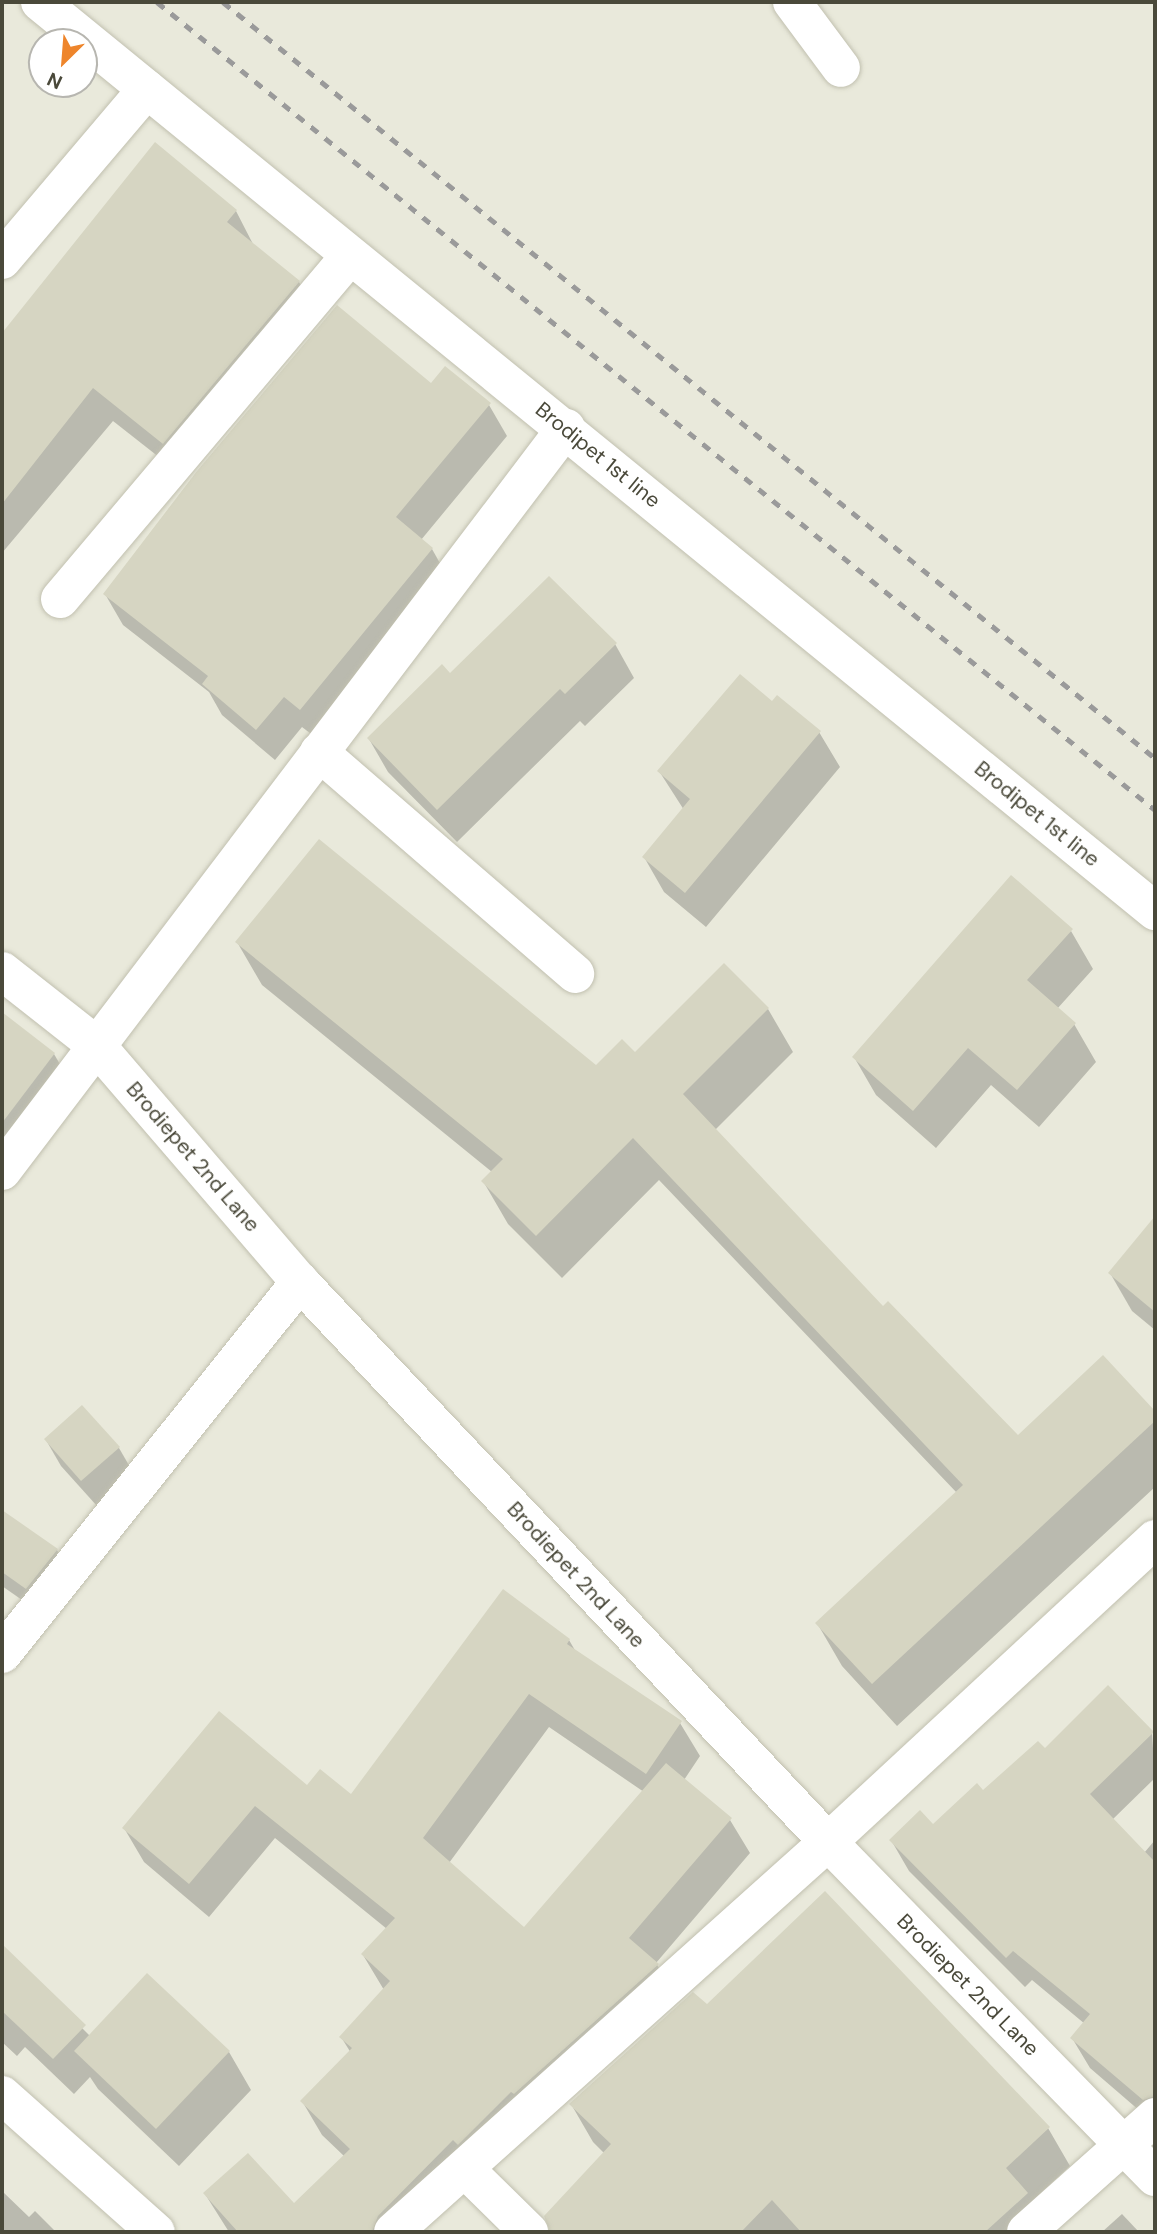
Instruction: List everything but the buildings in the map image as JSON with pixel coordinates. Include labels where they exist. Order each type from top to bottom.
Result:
[{"type":"street","name":"Brodipet 1st line","points":[[40,2],[349,257],[566,428],[1155,911]]},
{"type":"street","points":[[792,2],[841,68]]},
{"type":"street","points":[[2,260],[147,89]]},
{"type":"street","points":[[60,599],[349,257]]},
{"type":"street","points":[[2,1171],[566,428]]},
{"type":"street","points":[[319,752],[575,974]]},
{"type":"street","name":"Brodiepet 2nd Lane","points":[[2,971],[96,1045],[300,1282],[828,1842],[1155,2177]]},
{"type":"street","points":[[2,1654],[300,1282]]},
{"type":"street","points":[[393,2232],[828,1842],[1155,1539]]},
{"type":"street","points":[[2,2095],[156,2232]]},
{"type":"street","points":[[1026,2232],[1155,2117]]},
{"type":"street","points":[[465,2169],[529,2232]]},
{"type":"shaded area","points":[[2,2],[1155,2],[1155,2232],[2,2232]]},
{"type":"railway","points":[[157,2],[1155,810]]},
{"type":"railway","points":[[223,2],[1155,758]]}]
